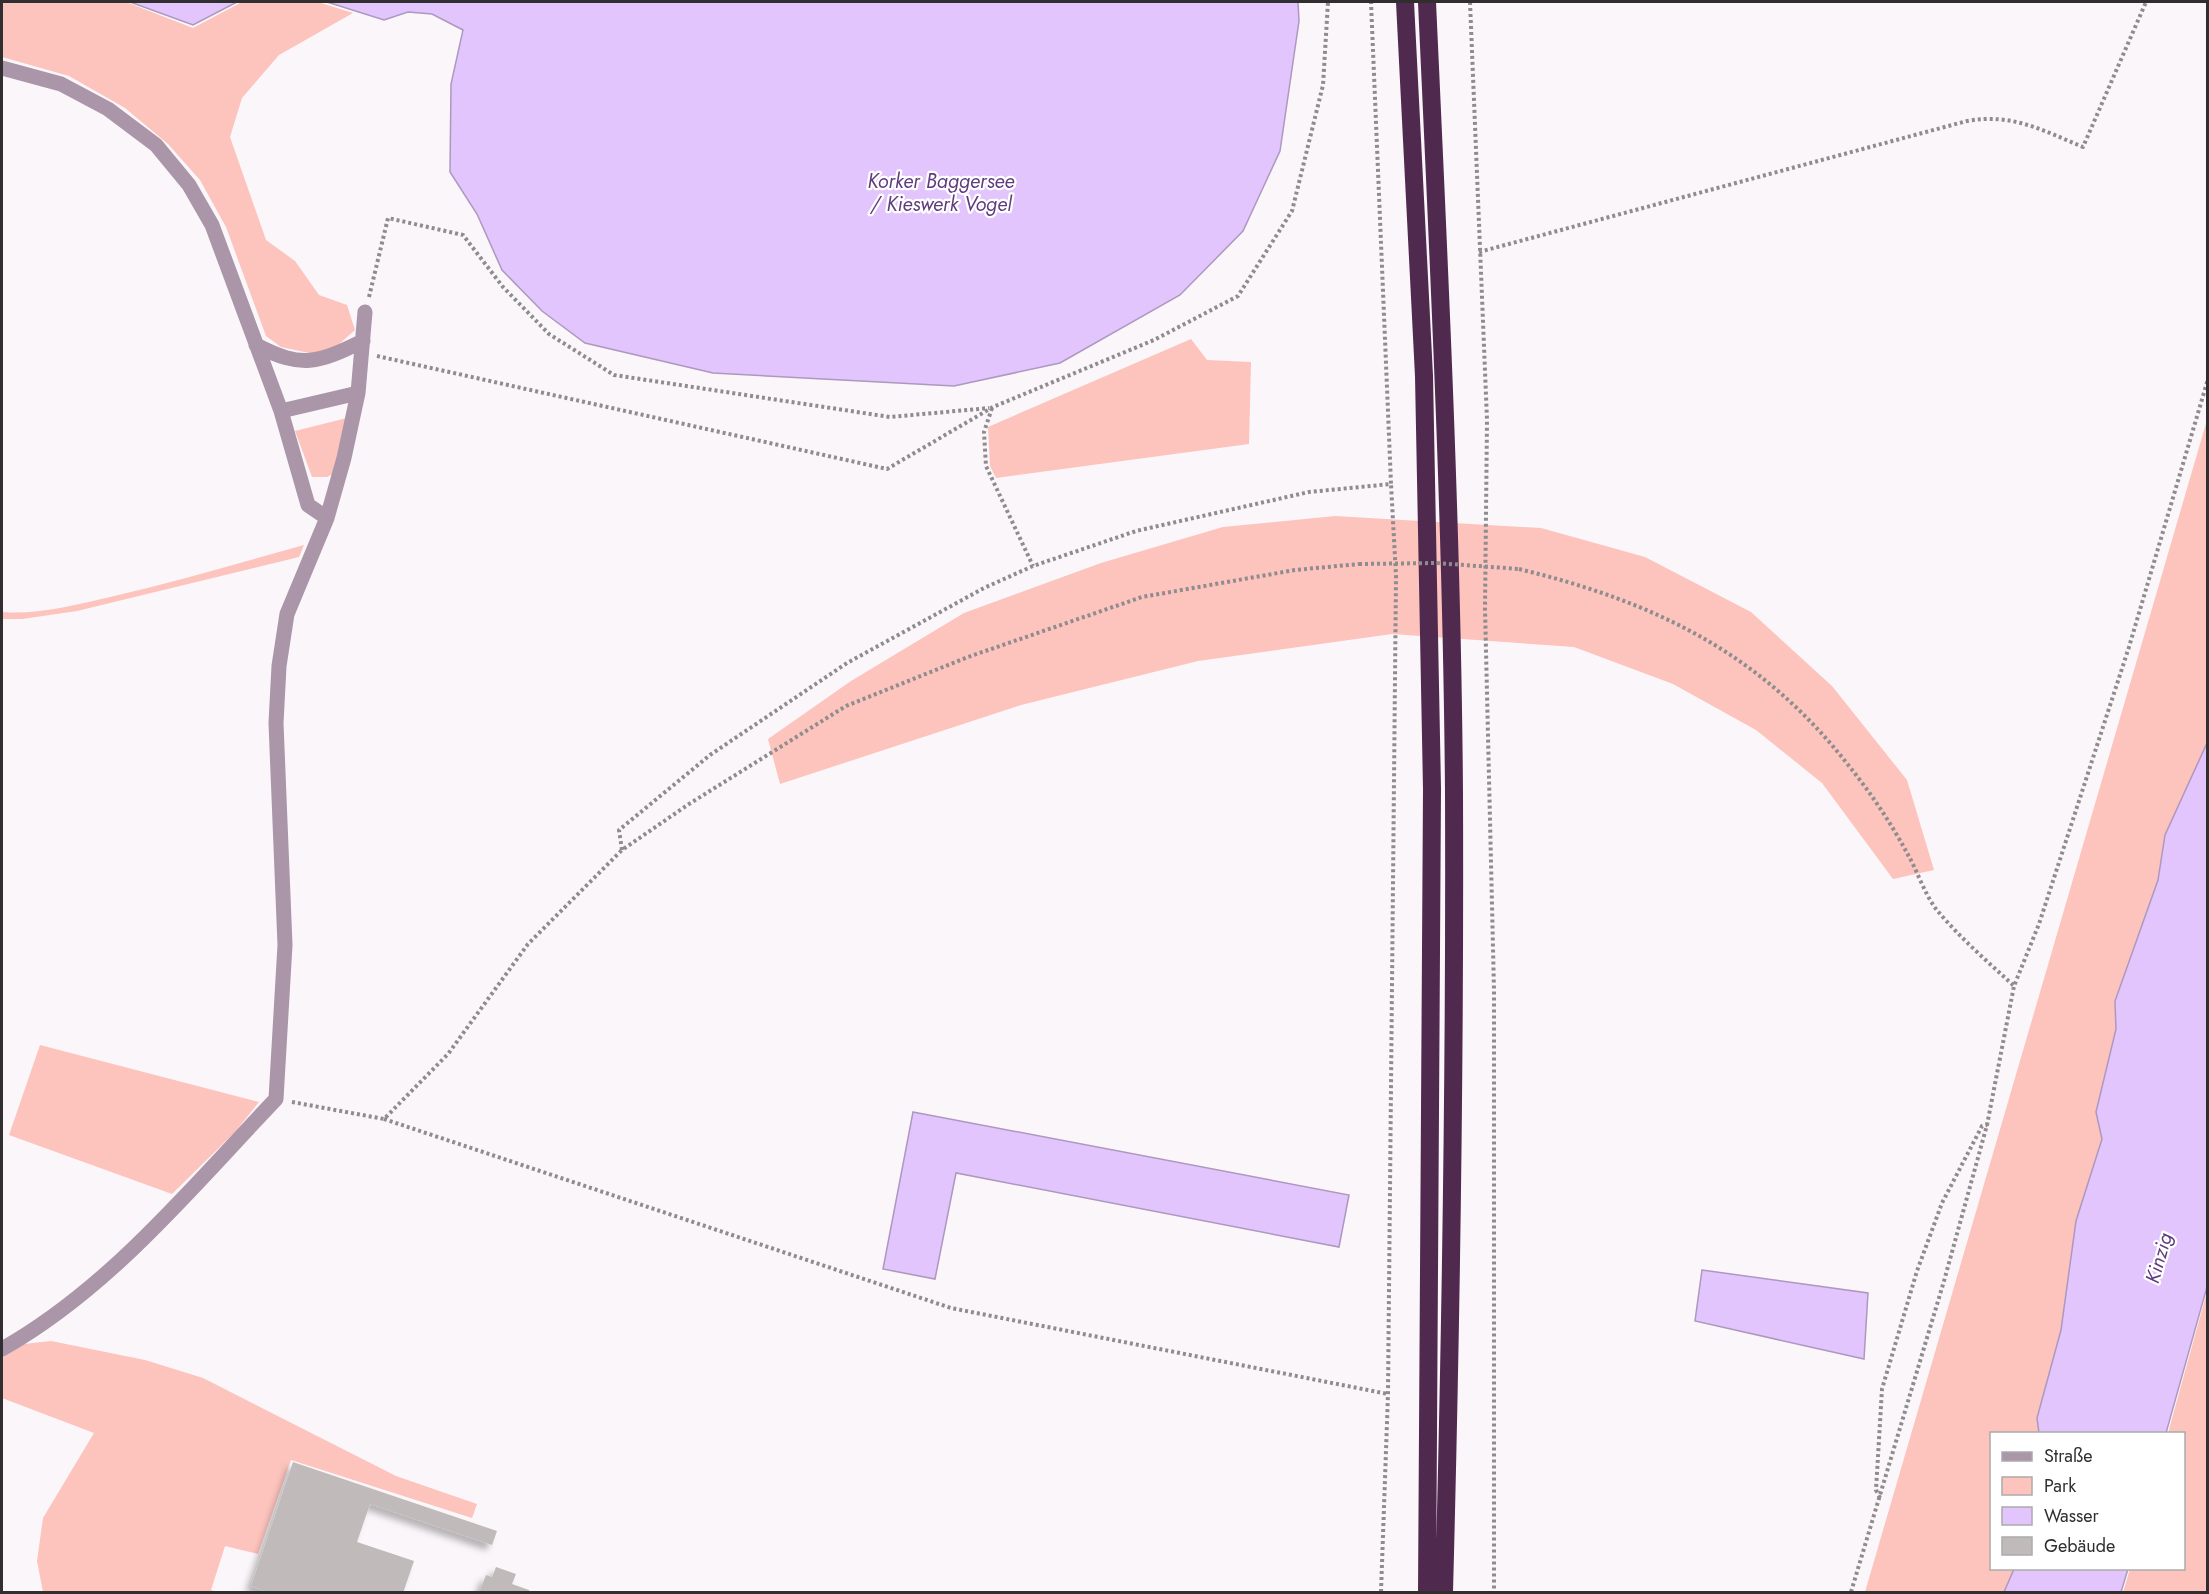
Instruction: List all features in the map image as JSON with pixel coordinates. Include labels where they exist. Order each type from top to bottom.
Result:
[{"type":"highway","points":[[1405,2],[1424,376],[1432,789],[1427,1593]]},
{"type":"highway","points":[[1427,2],[1444,370],[1454,791],[1452,1282],[1444,1593]]},
{"type":"lane","points":[[2,68],[61,84],[108,110],[156,145],[189,185],[212,225],[280,411],[309,505],[327,518]]},
{"type":"lane","points":[[2,1348],[73,1303],[123,1258],[276,1099],[285,945],[276,723],[279,666],[287,614],[327,518],[344,458],[358,393],[365,312]]},
{"type":"lane","points":[[256,345],[280,357],[313,362],[362,347]]},
{"type":"lane","points":[[280,411],[358,393]]},
{"type":"path","points":[[362,347],[887,469],[993,407],[1154,340],[1238,296],[1292,211],[1323,85],[1328,2]]},
{"type":"path","points":[[1371,2],[1390,484],[1396,576],[1388,1394],[1381,1593]]},
{"type":"path","points":[[1470,2],[1487,420],[1485,608],[1494,990],[1494,1593]]},
{"type":"path","points":[[1479,252],[1489,252],[1991,116],[2013,121],[2083,147],[2146,2]]},
{"type":"path","points":[[365,312],[388,218],[463,235],[503,287],[549,334],[615,375],[890,417],[993,407]]},
{"type":"path","points":[[1851,1593],[1944,1281],[1987,1125],[2014,986],[2039,924],[2129,647],[2208,379]]},
{"type":"path","points":[[993,407],[984,432],[986,466],[1033,566]]},
{"type":"path","points":[[622,850],[619,830],[710,755],[847,663],[984,588],[1033,566],[1136,531],[1309,492],[1390,484]]},
{"type":"path","points":[[384,1119],[448,1054],[528,944],[622,850],[689,804],[846,706],[968,657],[1142,597],[1295,570],[1359,564],[1436,563],[1519,569],[1633,603],[1704,637],[1750,667],[1821,734],[1849,766],[1907,852],[1935,908],[2014,986]]},
{"type":"path","points":[[276,1099],[384,1119],[951,1308],[1388,1394]]},
{"type":"path","points":[[1880,1499],[1876,1490],[1882,1389],[1917,1271],[1942,1203],[1982,1126],[1987,1125]]},
{"type":"green space","points":[[2,2],[126,2],[193,28],[240,3],[318,2],[353,13],[279,55],[242,98],[230,137],[266,240],[295,261],[319,295],[347,305],[355,330],[337,346],[314,354],[281,347],[266,336],[226,227],[200,180],[168,144],[125,108],[69,76],[2,57]]},
{"type":"green space","points":[[1191,339],[1207,360],[1251,362],[1249,444],[996,478],[990,466],[988,427]]},
{"type":"green space","points":[[347,418],[333,474],[327,477],[312,477],[295,431]]},
{"type":"green space","points":[[2207,420],[2207,743],[2165,835],[2158,880],[2115,1001],[2116,1029],[2096,1112],[2102,1138],[2076,1221],[2061,1330],[2037,1418],[2039,1432],[1990,1432],[1990,1570],[2014,1570],[2004,1592],[1865,1592]]},
{"type":"green space","points":[[1335,516],[1541,528],[1645,557],[1751,612],[1832,686],[1907,780],[1934,870],[1893,879],[1822,783],[1756,730],[1673,684],[1574,647],[1392,634],[1198,661],[1021,705],[780,784],[768,739],[851,681],[964,613],[1101,563],[1223,527]]},
{"type":"green space","points":[[304,545],[299,557],[77,611],[22,619],[2,619],[2,612],[42,611],[83,603],[159,585]]},
{"type":"green space","points":[[40,1045],[259,1102],[235,1132],[172,1194],[9,1135]]},
{"type":"green space","points":[[2207,1292],[2207,1592],[2123,1592],[2130,1570],[2185,1570],[2185,1432],[2168,1432]]},
{"type":"green space","points":[[51,1341],[145,1360],[203,1378],[396,1476],[477,1504],[472,1518],[291,1460],[258,1554],[225,1546],[211,1590],[217,1592],[43,1592],[37,1561],[43,1518],[94,1433],[2,1398],[2,1357],[24,1344]]},
{"type":"water","points":[[130,2],[237,2],[193,25]]},
{"type":"water","name":"Korker Baggersee / Kieswerk Vogel","points":[[327,2],[1298,2],[1299,21],[1280,151],[1243,231],[1180,295],[1060,363],[954,386],[713,373],[585,343],[542,311],[502,270],[477,214],[450,172],[451,84],[463,30],[432,14],[408,12],[384,20]]},
{"type":"water","name":"Kinzig","points":[[2207,743],[2207,1287],[2166,1432],[2039,1432],[2037,1418],[2061,1330],[2076,1221],[2102,1139],[2096,1112],[2116,1029],[2115,1001],[2158,880],[2165,835]]},
{"type":"water","points":[[913,1112],[1349,1195],[1339,1247],[956,1173],[935,1279],[883,1269]]},
{"type":"water","points":[[1702,1270],[1868,1293],[1864,1359],[1695,1321]]},
{"type":"water","points":[[2013,1570],[2128,1570],[2121,1592],[2004,1592]]},
{"type":"building","points":[[293,1462],[497,1531],[492,1545],[370,1504],[357,1542],[414,1561],[403,1593],[270,1593],[251,1586]]},
{"type":"building","points":[[496,1567],[516,1574],[512,1584],[529,1590],[529,1593],[479,1593],[486,1575],[492,1577]]}]
